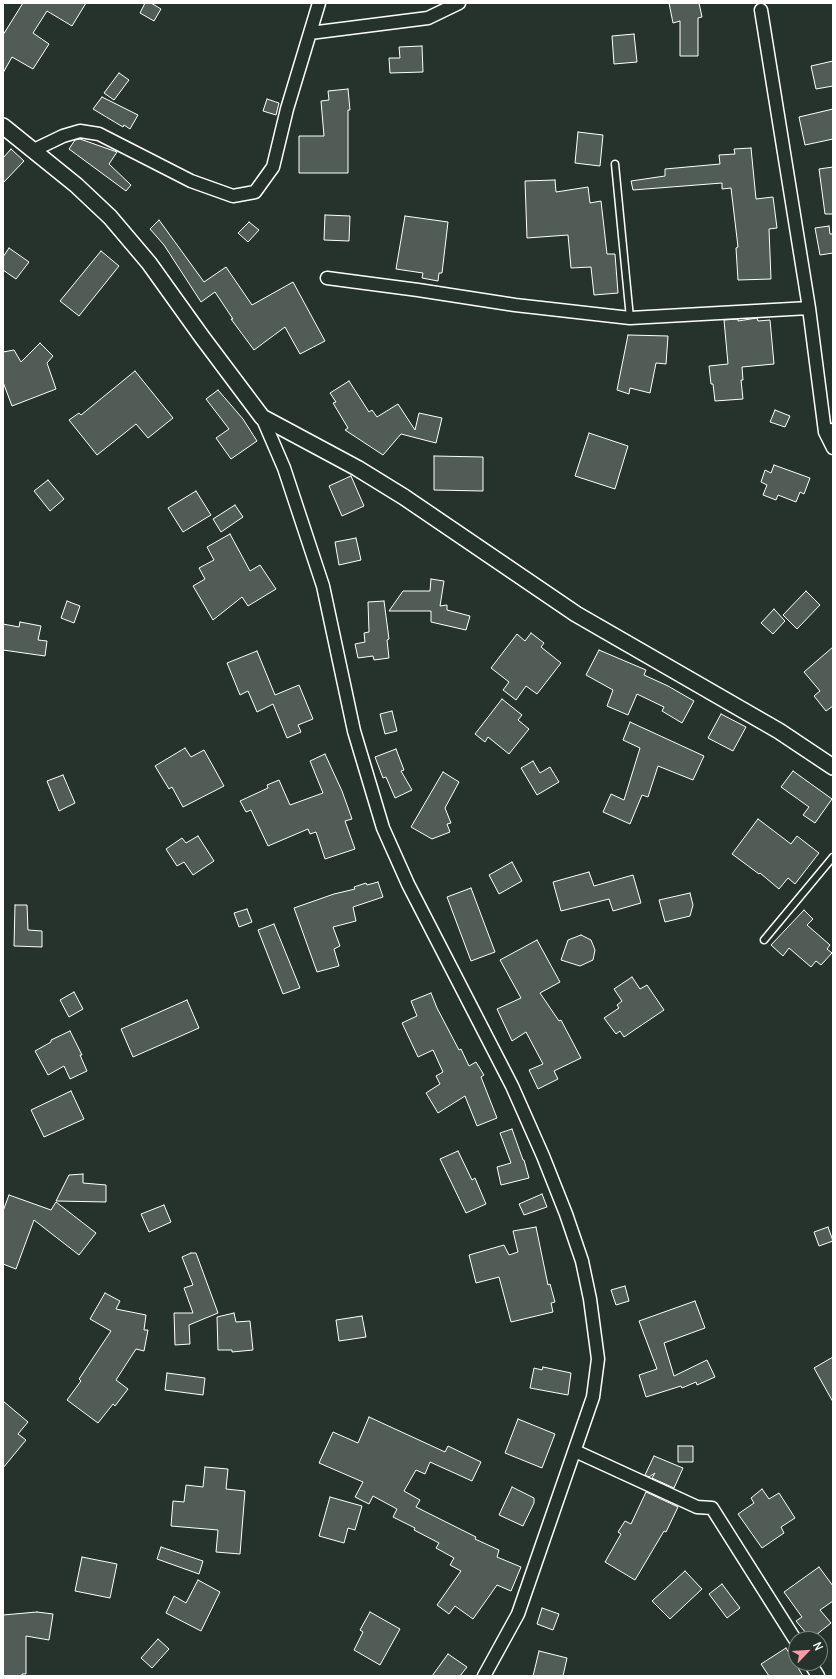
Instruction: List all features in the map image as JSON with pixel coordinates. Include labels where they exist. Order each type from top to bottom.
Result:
[{"type":"street","points":[[34,150],[63,136],[80,131],[99,134],[191,180],[233,196],[255,192],[273,167],[287,109],[319,3]]},
{"type":"street","points":[[310,33],[428,18],[459,3]]},
{"type":"street","points":[[761,10],[833,448]]},
{"type":"street","points":[[3,126],[76,185],[110,217],[149,263],[202,337],[262,416],[284,468],[323,586],[354,731],[383,828],[408,884],[512,1086],[543,1156],[582,1261],[590,1299],[598,1359],[593,1397],[518,1614],[484,1676]]},
{"type":"street","points":[[328,278],[515,305],[630,318],[809,308]]},
{"type":"street","points":[[262,416],[357,468],[404,497],[576,614],[779,731],[833,767]]},
{"type":"street","points":[[575,1451],[698,1507],[712,1508],[790,1631]]},
{"type":"lane","points":[[614,164],[630,318]]},
{"type":"lane","points":[[764,940],[833,857]]},
{"type":"building","points":[[23,3],[86,3],[72,26],[47,11],[33,33],[49,44],[33,69],[12,57],[3,73],[3,35]]},
{"type":"building","points":[[145,3],[151,3],[161,9],[154,21],[140,13]]},
{"type":"building","points":[[669,3],[699,3],[702,17],[698,18],[698,56],[680,56],[680,21],[673,23]]},
{"type":"building","points":[[634,34],[637,62],[614,64],[612,36]]},
{"type":"building","points":[[422,46],[423,72],[390,73],[389,58],[400,58],[399,47]]},
{"type":"building","points":[[833,61],[833,86],[816,89],[811,66]]},
{"type":"building","points":[[119,73],[129,80],[114,100],[104,93]]},
{"type":"building","points":[[348,89],[350,110],[348,110],[348,173],[299,173],[299,136],[324,136],[321,101],[329,100],[328,91]]},
{"type":"building","points":[[102,97],[138,115],[130,129],[124,125],[123,127],[93,109]]},
{"type":"building","points":[[267,99],[279,103],[276,115],[263,111]]},
{"type":"building","points":[[833,109],[833,139],[805,145],[799,117]]},
{"type":"building","points":[[578,132],[603,135],[600,166],[575,163]]},
{"type":"building","points":[[80,139],[117,152],[109,164],[131,185],[126,191],[69,149],[75,140]]},
{"type":"building","points":[[751,148],[756,199],[773,197],[777,228],[769,229],[771,279],[738,280],[736,248],[738,247],[731,188],[722,189],[722,183],[633,190],[631,181],[665,176],[665,169],[720,164],[719,155],[735,154],[734,149]]},
{"type":"building","points":[[11,149],[24,161],[3,183],[3,158]]},
{"type":"building","points":[[833,167],[833,214],[825,214],[819,169]]},
{"type":"building","points":[[555,180],[556,192],[588,187],[590,203],[601,201],[607,254],[615,254],[618,293],[594,295],[591,267],[571,268],[568,235],[527,238],[525,181]]},
{"type":"building","points":[[325,215],[350,216],[349,241],[324,240]]},
{"type":"building","points":[[405,216],[448,222],[442,273],[439,273],[438,281],[422,278],[423,273],[396,269]]},
{"type":"building","points":[[159,220],[204,282],[226,267],[252,305],[293,282],[325,341],[300,354],[285,327],[254,350],[231,319],[233,319],[215,292],[201,302],[164,245],[150,229]]},
{"type":"building","points":[[249,222],[259,230],[248,242],[238,233]]},
{"type":"building","points":[[829,226],[830,234],[833,234],[833,253],[820,255],[815,228]]},
{"type":"building","points":[[9,248],[29,262],[16,279],[3,270],[3,257]]},
{"type":"building","points":[[101,251],[119,266],[79,316],[60,301]]},
{"type":"building","points":[[757,318],[758,321],[770,320],[774,364],[742,367],[743,380],[741,380],[743,399],[715,401],[709,366],[728,364],[724,320],[738,319],[738,321]]},
{"type":"building","points":[[628,335],[668,336],[666,364],[656,363],[650,393],[630,388],[629,394],[617,390]]},
{"type":"building","points":[[40,343],[53,356],[47,363],[56,389],[12,406],[3,382],[3,352],[14,350],[21,362]]},
{"type":"building","points":[[135,371],[173,418],[148,438],[136,424],[97,455],[69,420],[79,413],[81,415]]},
{"type":"building","points":[[349,381],[369,412],[372,410],[377,417],[398,404],[415,430],[419,413],[442,418],[436,443],[401,434],[383,455],[345,430],[348,428],[333,403],[336,402],[330,393]]},
{"type":"building","points":[[218,390],[243,419],[257,441],[231,459],[216,438],[229,429],[206,399]]},
{"type":"building","points":[[775,410],[790,416],[785,427],[770,422]]},
{"type":"building","points":[[589,433],[628,446],[615,489],[575,476]]},
{"type":"building","points":[[434,456],[483,457],[483,491],[434,490]]},
{"type":"building","points":[[774,465],[810,478],[804,494],[800,492],[796,502],[778,495],[776,500],[763,495],[767,485],[761,482],[765,470],[771,473]]},
{"type":"building","points":[[351,476],[364,506],[342,516],[329,486]]},
{"type":"building","points":[[48,480],[64,499],[50,511],[34,491]]},
{"type":"building","points":[[196,491],[211,515],[183,532],[168,508]]},
{"type":"building","points":[[235,505],[243,517],[221,532],[213,519]]},
{"type":"building","points":[[230,534],[250,571],[260,565],[276,589],[248,606],[242,597],[213,620],[193,586],[205,579],[199,568],[214,560],[207,547]]},
{"type":"building","points":[[356,538],[361,560],[339,565],[335,542]]},
{"type":"building","points":[[431,579],[444,581],[440,606],[447,605],[447,610],[470,616],[466,630],[431,622],[431,611],[389,611],[403,591],[430,591]]},
{"type":"building","points":[[806,591],[820,605],[797,629],[783,615]]},
{"type":"building","points":[[67,601],[80,606],[74,623],[61,618]]},
{"type":"building","points":[[384,601],[389,639],[387,640],[389,658],[374,660],[373,656],[358,658],[355,644],[365,642],[364,633],[369,632],[368,602]]},
{"type":"building","points":[[774,609],[785,621],[773,634],[761,623]]},
{"type":"building","points":[[20,622],[41,626],[38,640],[47,641],[45,656],[3,650],[3,624],[19,627]]},
{"type":"building","points":[[531,633],[544,643],[541,647],[561,663],[537,694],[526,686],[516,700],[503,690],[509,682],[491,668],[517,634],[525,641]]},
{"type":"building","points":[[833,647],[833,706],[826,711],[814,696],[820,691],[804,672]]},
{"type":"building","points":[[599,650],[646,670],[644,675],[668,686],[694,701],[682,723],[662,711],[664,707],[637,694],[628,715],[607,706],[613,690],[586,675]]},
{"type":"building","points":[[257,651],[275,695],[299,685],[313,719],[298,725],[301,732],[287,738],[273,704],[257,712],[248,691],[240,695],[227,663]]},
{"type":"building","points":[[502,699],[522,715],[518,720],[529,729],[509,754],[488,737],[485,742],[475,734]]},
{"type":"building","points":[[392,711],[397,731],[385,734],[380,714]]},
{"type":"building","points":[[721,714],[746,727],[733,751],[708,738]]},
{"type":"building","points":[[630,722],[704,756],[693,780],[658,766],[648,797],[642,795],[630,824],[603,812],[611,794],[624,800],[640,748],[623,740]]},
{"type":"building","points":[[185,748],[191,757],[204,750],[224,786],[183,807],[172,787],[169,789],[155,766]]},
{"type":"building","points":[[396,749],[404,770],[401,771],[412,790],[395,798],[386,777],[383,778],[375,757]]},
{"type":"building","points":[[325,754],[342,791],[352,819],[345,821],[355,849],[325,859],[316,832],[310,834],[308,829],[268,846],[251,810],[246,812],[240,801],[268,788],[267,785],[279,780],[290,805],[323,793],[310,761]]},
{"type":"building","points":[[533,761],[540,773],[550,767],[559,782],[537,795],[521,768]]},
{"type":"building","points":[[793,771],[832,799],[815,823],[803,815],[809,807],[781,787]]},
{"type":"building","points":[[443,772],[459,782],[445,808],[451,823],[447,824],[450,832],[432,839],[411,827]]},
{"type":"building","points":[[63,775],[75,803],[59,811],[47,781]]},
{"type":"building","points":[[758,819],[791,844],[797,836],[819,853],[795,884],[788,878],[779,889],[760,873],[759,874],[732,854]]},
{"type":"building","points":[[198,836],[214,861],[193,875],[184,862],[177,866],[166,849],[182,838],[186,843]]},
{"type":"building","points":[[512,862],[522,881],[499,894],[489,875]]},
{"type":"building","points":[[589,872],[594,886],[633,875],[641,903],[613,911],[609,899],[561,911],[553,882]]},
{"type":"building","points":[[378,882],[383,897],[353,907],[356,921],[333,927],[340,946],[334,949],[339,966],[317,972],[294,908],[334,894],[355,889],[354,887],[366,883],[367,885]]},
{"type":"building","points":[[471,888],[495,952],[471,961],[447,897]]},
{"type":"building","points":[[690,893],[693,905],[690,916],[665,922],[659,900]]},
{"type":"building","points":[[15,905],[27,905],[28,930],[42,931],[42,947],[14,946]]},
{"type":"building","points":[[247,909],[252,922],[239,927],[234,913]]},
{"type":"building","points":[[804,910],[813,919],[807,925],[830,945],[827,949],[832,953],[821,965],[816,961],[811,967],[789,948],[783,956],[771,945]]},
{"type":"building","points":[[274,924],[300,988],[283,994],[258,930]]},
{"type":"building","points":[[581,935],[591,940],[595,950],[593,960],[580,966],[561,960],[568,940]]},
{"type":"building","points":[[537,940],[560,982],[540,993],[559,1021],[561,1020],[581,1058],[554,1071],[558,1079],[538,1089],[529,1070],[543,1064],[526,1032],[512,1041],[497,1009],[521,998],[500,960]]},
{"type":"building","points":[[632,977],[640,989],[647,985],[664,1010],[624,1037],[620,1031],[616,1034],[604,1018],[619,1008],[617,1005],[622,1001],[614,989]]},
{"type":"building","points":[[74,992],[83,1009],[69,1017],[60,1000]]},
{"type":"building","points":[[431,993],[437,1008],[459,1050],[461,1049],[469,1066],[476,1062],[484,1075],[481,1077],[497,1118],[477,1126],[465,1096],[438,1113],[426,1093],[440,1084],[436,1076],[443,1072],[433,1050],[418,1057],[402,1023],[417,1016],[411,1001]]},
{"type":"building","points":[[187,1000],[199,1028],[133,1057],[121,1029]]},
{"type":"building","points":[[70,1031],[82,1055],[80,1055],[87,1071],[70,1079],[64,1066],[48,1075],[35,1051],[51,1042],[51,1040]]},
{"type":"building","points":[[71,1091],[84,1119],[44,1137],[31,1110]]},
{"type":"building","points":[[512,1129],[529,1178],[501,1185],[497,1167],[511,1163],[500,1133]]},
{"type":"building","points":[[458,1151],[472,1180],[475,1178],[486,1204],[466,1213],[440,1159]]},
{"type":"building","points":[[83,1174],[83,1183],[106,1185],[106,1202],[56,1201],[69,1175]]},
{"type":"building","points":[[542,1194],[547,1207],[524,1215],[519,1204]]},
{"type":"building","points":[[9,1195],[51,1210],[56,1202],[96,1233],[79,1255],[34,1220],[16,1269],[3,1264],[3,1211]]},
{"type":"building","points":[[164,1205],[171,1222],[149,1232],[141,1214]]},
{"type":"building","points":[[536,1227],[548,1285],[550,1284],[555,1302],[551,1303],[553,1312],[511,1322],[499,1277],[476,1283],[469,1255],[504,1245],[509,1255],[518,1252],[513,1231]]},
{"type":"building","points":[[828,1227],[833,1241],[819,1246],[814,1232]]},
{"type":"building","points":[[191,1253],[196,1253],[218,1313],[189,1325],[190,1344],[175,1345],[174,1313],[193,1313],[184,1288],[193,1285],[182,1257]]},
{"type":"building","points":[[625,1286],[629,1301],[616,1305],[611,1290]]},
{"type":"building","points":[[105,1293],[120,1301],[116,1309],[146,1315],[144,1330],[148,1330],[144,1351],[136,1349],[116,1380],[128,1389],[115,1406],[113,1404],[98,1423],[67,1400],[81,1381],[79,1379],[111,1331],[90,1319]]},
{"type":"building","points":[[695,1301],[705,1328],[664,1343],[674,1376],[707,1360],[715,1377],[697,1385],[696,1382],[682,1388],[681,1386],[646,1397],[639,1375],[657,1369],[639,1321]]},
{"type":"building","points":[[234,1313],[236,1322],[250,1321],[253,1350],[232,1352],[232,1350],[218,1350],[217,1317]]},
{"type":"building","points":[[362,1316],[366,1337],[339,1341],[336,1320]]},
{"type":"building","points":[[833,1357],[833,1402],[814,1368]]},
{"type":"building","points":[[543,1367],[571,1373],[568,1395],[530,1388],[534,1368],[542,1370]]},
{"type":"building","points":[[167,1373],[205,1378],[203,1395],[165,1390]]},
{"type":"building","points":[[3,1401],[28,1422],[18,1434],[26,1440],[3,1468]]},
{"type":"building","points":[[369,1417],[445,1452],[448,1446],[481,1462],[472,1481],[430,1462],[425,1474],[416,1470],[404,1491],[420,1500],[416,1507],[476,1537],[475,1539],[499,1550],[497,1557],[521,1567],[511,1591],[497,1585],[473,1619],[455,1606],[449,1614],[437,1605],[461,1571],[450,1565],[454,1558],[436,1548],[439,1543],[414,1530],[415,1528],[393,1517],[397,1509],[373,1496],[369,1504],[355,1497],[363,1482],[319,1463],[333,1432],[358,1443]]},
{"type":"building","points":[[518,1419],[555,1434],[542,1468],[505,1453]]},
{"type":"building","points":[[678,1446],[693,1446],[693,1462],[678,1462]]},
{"type":"building","points":[[654,1456],[683,1468],[674,1488],[652,1478],[655,1473],[649,1477],[645,1475]]},
{"type":"building","points":[[205,1467],[228,1469],[226,1489],[245,1491],[240,1554],[216,1552],[218,1530],[171,1526],[173,1501],[184,1502],[186,1485],[203,1487]]},
{"type":"building","points":[[512,1487],[534,1498],[534,1503],[523,1526],[499,1515]]},
{"type":"building","points":[[762,1489],[769,1499],[779,1493],[795,1518],[781,1527],[784,1533],[762,1548],[738,1514],[754,1503],[751,1498]]},
{"type":"building","points":[[646,1492],[678,1507],[666,1532],[664,1531],[635,1580],[605,1562],[621,1534],[618,1532],[625,1521],[631,1524]]},
{"type":"building","points":[[330,1497],[362,1506],[355,1530],[348,1528],[344,1543],[319,1536]]},
{"type":"building","points":[[161,1547],[203,1561],[199,1574],[157,1559]]},
{"type":"building","points":[[82,1557],[117,1564],[110,1598],[75,1591]]},
{"type":"building","points":[[819,1567],[833,1586],[833,1601],[820,1610],[831,1623],[821,1631],[804,1631],[796,1621],[802,1617],[784,1592]]},
{"type":"building","points":[[685,1571],[702,1589],[670,1619],[652,1601]]},
{"type":"building","points":[[198,1580],[220,1592],[201,1631],[166,1613],[174,1596],[186,1603]]},
{"type":"building","points":[[722,1584],[740,1608],[727,1618],[709,1594]]},
{"type":"building","points":[[542,1608],[559,1614],[553,1630],[537,1624]]},
{"type":"building","points":[[37,1612],[53,1614],[49,1640],[26,1636],[26,1674],[22,1674],[22,1676],[3,1676],[3,1615]]},
{"type":"building","points":[[370,1612],[400,1629],[380,1665],[354,1650],[363,1632],[360,1630]]},
{"type":"building","points":[[158,1639],[169,1649],[152,1668],[141,1658]]},
{"type":"building","points":[[786,1648],[788,1651],[788,1671],[800,1671],[803,1676],[769,1676],[761,1664]]},
{"type":"building","points":[[539,1651],[567,1658],[563,1676],[533,1676]]},
{"type":"building","points":[[448,1654],[467,1667],[460,1676],[432,1676]]}]
